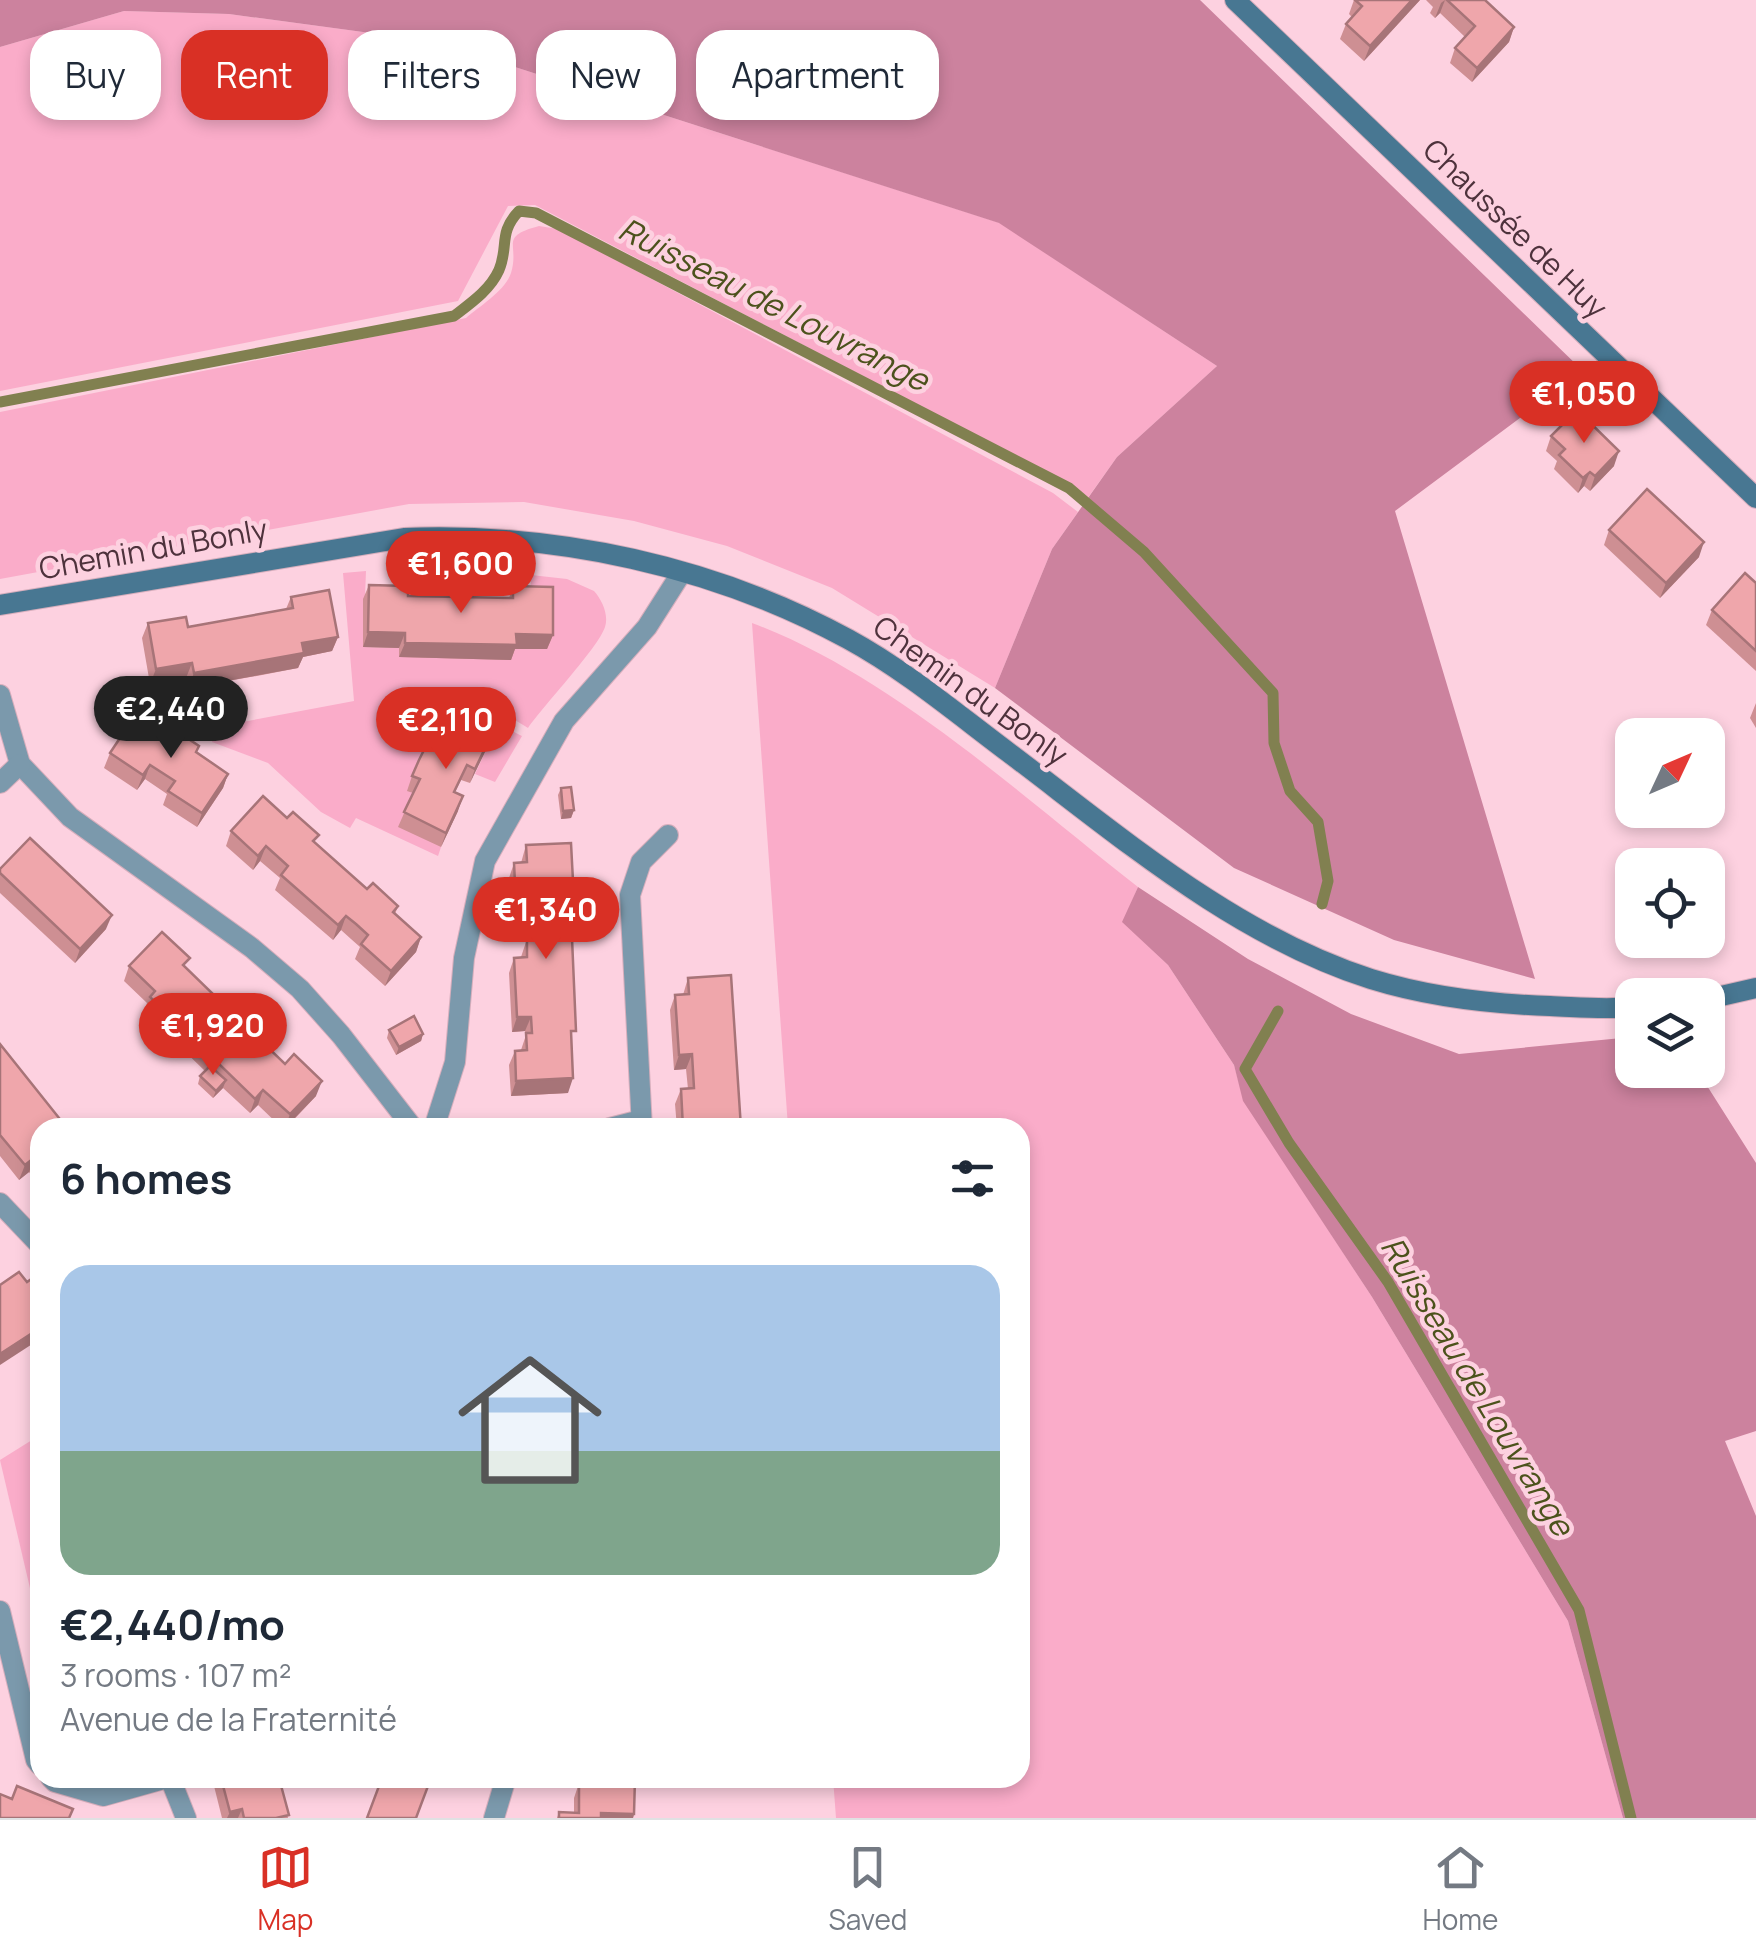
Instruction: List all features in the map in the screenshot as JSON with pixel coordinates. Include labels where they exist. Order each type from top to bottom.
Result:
[{"type":"street","name":"Chaussée de Huy","points":[[1235,0],[1756,498]]},
{"type":"street","name":"Chemin du Bonly","points":[[0,605],[144,578],[404,538],[462,536],[576,547],[682,572],[777,605],[850,639],[913,681],[1165,871],[1284,942],[1370,978],[1430,994],[1505,1004],[1615,1007]]},
{"type":"street","points":[[437,1118],[455,1062],[464,958],[486,861],[564,722],[647,627],[682,572]]},
{"type":"street","points":[[0,695],[20,764],[70,817],[195,906],[300,989],[341,1034],[405,1118]]},
{"type":"street","points":[[0,783],[20,764]]},
{"type":"street","points":[[642,1118],[630,895],[641,862],[668,836]]},
{"type":"street","points":[[1725,995],[1756,988]]},
{"type":"street","points":[[0,1203],[30,1234]]},
{"type":"street","points":[[0,1611],[30,1735]]},
{"type":"street","points":[[69,1788],[102,1807],[146,1788]]},
{"type":"street","points":[[173,1788],[186,1818]]},
{"type":"street","points":[[494,1818],[503,1788]]},
{"type":"shaded area","points":[[0,0],[1200,0],[1583,371],[1395,511],[1535,979],[1394,940],[1234,868],[995,688],[1052,549],[1117,457],[1217,366],[999,223],[676,119],[676,30],[536,30],[536,74],[516,67],[516,30],[348,30],[229,14],[124,11],[59,30],[30,30],[30,38],[0,47]]},
{"type":"shaded area","points":[[124,11],[229,14],[348,30],[348,120],[516,120],[516,67],[536,74],[536,120],[676,119],[1000,223],[1217,366],[1117,457],[1087,499],[1069,484],[535,205],[508,206],[458,301],[0,391],[0,47],[30,38],[30,120],[161,120],[161,30],[59,30]]},
{"type":"shaded area","points":[[539,226],[558,229],[1053,493],[1078,512],[1052,549],[995,688],[832,588],[727,546],[634,521],[524,502],[409,504],[0,579],[0,412],[466,318],[508,280],[514,238]]},
{"type":"shaded area","points":[[366,571],[363,647],[399,648],[399,657],[530,602],[531,575],[567,579],[594,591],[605,613],[600,636],[528,728],[481,706],[399,700],[404,716],[476,713],[522,736],[495,782],[475,774],[487,748],[415,794],[441,847],[438,856],[356,818],[350,828],[321,812],[268,763],[212,742],[217,728],[354,701],[343,573]]},
{"type":"shaded area","points":[[752,623],[803,645],[904,705],[1138,887],[1123,922],[1168,965],[1234,1065],[1244,1101],[1372,1297],[1568,1621],[1623,1818],[836,1818],[834,1788],[1030,1788],[1030,1118],[787,1118]]},
{"type":"shaded area","points":[[1138,887],[1248,959],[1351,1014],[1459,1054],[1615,1039],[1615,1088],[1708,1088],[1756,1163],[1756,1431],[1725,1441],[1756,1516],[1756,1818],[1623,1818],[1568,1621],[1372,1297],[1243,1101],[1234,1065],[1168,965],[1122,922]]},
{"type":"shaded area","points":[[30,1441],[30,1588],[0,1460]]},
{"type":"building","points":[[1355,0],[1412,0],[1370,46],[1346,24],[1362,6]]},
{"type":"building","points":[[1447,0],[1485,0],[1514,27],[1477,68],[1455,48],[1475,26]]},
{"type":"building","points":[[1577,410],[1619,451],[1595,476],[1590,472],[1583,478],[1559,455],[1565,449],[1551,436]]},
{"type":"building","points":[[1647,489],[1704,542],[1666,583],[1609,530]]},
{"type":"building","points":[[1745,573],[1756,583],[1756,651],[1712,610]]},
{"type":"building","points":[[369,585],[408,586],[408,596],[513,598],[513,586],[553,587],[553,635],[516,634],[517,645],[405,643],[405,633],[368,632]]},
{"type":"building","points":[[329,590],[338,637],[302,643],[304,653],[194,673],[192,663],[156,669],[148,623],[186,617],[188,627],[293,608],[291,597]]},
{"type":"building","points":[[136,714],[167,735],[172,728],[199,746],[196,752],[228,774],[202,813],[168,791],[175,781],[150,765],[143,775],[110,753]]},
{"type":"building","points":[[451,714],[492,734],[475,769],[467,765],[454,792],[463,796],[446,833],[404,812],[420,779],[412,776],[419,760],[427,744],[434,748]]},
{"type":"building","points":[[571,787],[574,810],[563,811],[561,788]]},
{"type":"building","points":[[263,796],[287,818],[293,812],[319,835],[313,841],[367,889],[373,883],[398,906],[393,912],[421,937],[391,971],[361,944],[368,935],[356,924],[346,916],[338,925],[281,875],[288,866],[266,846],[258,856],[231,831]]},
{"type":"building","points":[[30,838],[112,915],[80,949],[0,873]]},
{"type":"building","points":[[571,843],[576,938],[572,938],[576,1031],[571,1031],[573,1078],[516,1081],[515,1051],[527,1050],[526,1033],[532,1033],[531,1017],[517,1017],[514,958],[527,957],[527,940],[532,940],[531,922],[517,923],[514,863],[527,862],[526,845]]},
{"type":"building","points":[[162,932],[190,958],[183,965],[285,1064],[294,1054],[322,1081],[290,1114],[263,1090],[255,1099],[150,997],[155,991],[129,966]]},
{"type":"building","points":[[731,975],[740,1118],[682,1118],[681,1089],[694,1088],[692,1054],[679,1055],[675,995],[689,994],[688,978]]},
{"type":"building","points":[[414,1016],[423,1034],[399,1047],[389,1030]]},
{"type":"building","points":[[0,1044],[59,1118],[30,1118],[30,1161],[25,1165],[0,1135]]},
{"type":"building","points":[[210,1066],[226,1080],[216,1091],[200,1076]]},
{"type":"building","points":[[19,1272],[27,1282],[30,1280],[30,1334],[0,1354],[0,1285]]},
{"type":"building","points":[[17,1786],[73,1809],[69,1818],[0,1818],[0,1794],[12,1799]]},
{"type":"building","points":[[224,1788],[282,1788],[289,1815],[244,1818],[242,1809],[230,1812]]},
{"type":"building","points":[[378,1788],[427,1788],[416,1818],[367,1818]]},
{"type":"building","points":[[579,1788],[635,1788],[634,1814],[559,1818],[559,1812],[579,1813]]},
{"type":"waterway","name":"Ruisseau de Louvrange","points":[[0,402],[454,316],[491,284],[502,261],[506,233],[519,211],[536,213],[1069,488],[1144,552],[1273,693],[1274,743],[1290,791],[1318,822],[1328,881],[1322,904]]},
{"type":"waterway","name":"Ruisseau de Louvrange","points":[[1278,1011],[1245,1069],[1289,1143],[1388,1282],[1579,1610],[1631,1818]]}]
